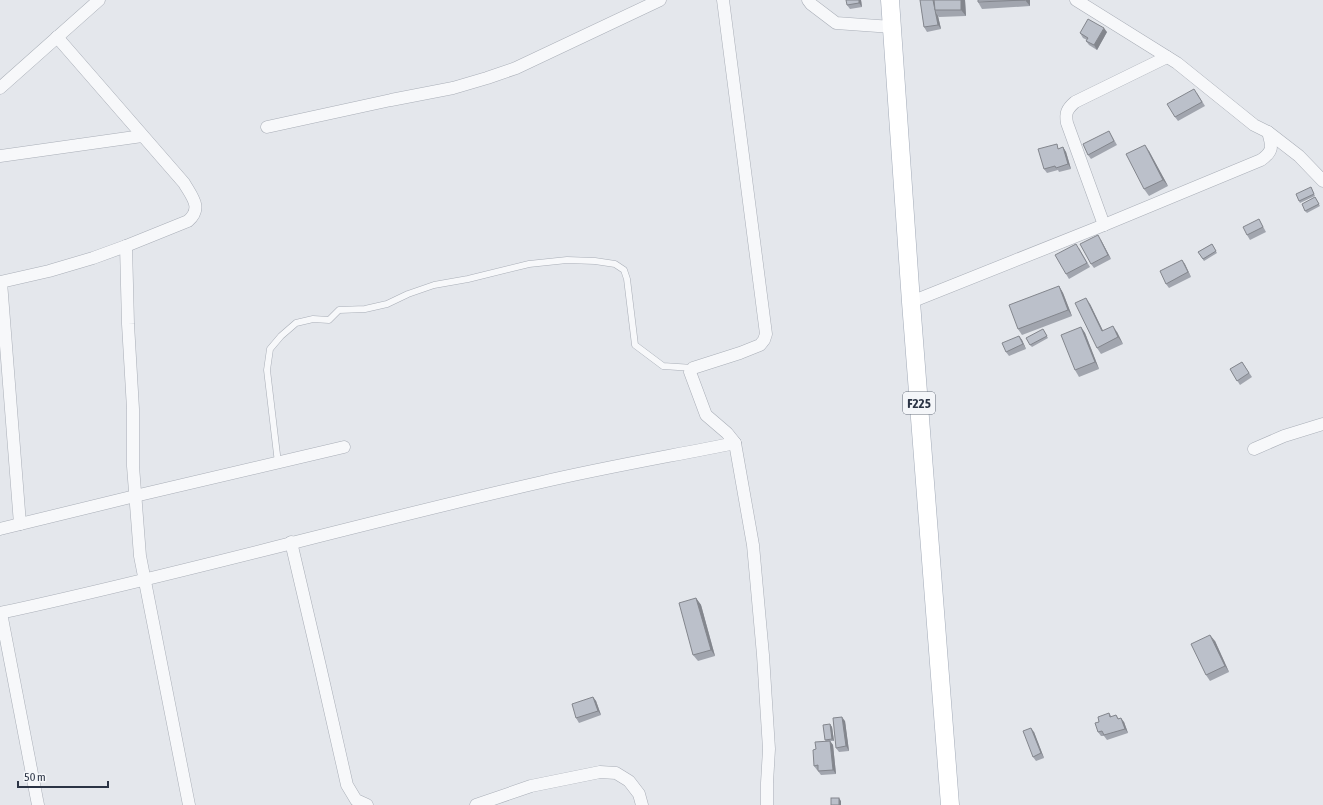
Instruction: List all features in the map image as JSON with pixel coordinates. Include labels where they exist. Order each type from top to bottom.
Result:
[{"type":"main road","name":"F225","points":[[890,0],[911,302],[950,805]]},
{"type":"street","points":[[0,88],[99,0]]},
{"type":"street","points":[[267,127],[453,88],[487,78],[516,68],[660,0]]},
{"type":"street","points":[[723,0],[766,334],[760,345],[693,368],[691,369],[690,373],[706,415],[727,433],[735,443],[753,545],[763,655],[769,749],[766,782],[767,805]]},
{"type":"street","points":[[808,0],[836,23],[892,27]]},
{"type":"street","points":[[1076,0],[1177,63],[1254,125],[1268,132],[1299,156],[1323,181]]},
{"type":"street","points":[[20,524],[5,407],[0,282],[49,271],[126,246],[188,221],[196,210],[196,203],[184,183],[57,37]]},
{"type":"street","points":[[1104,225],[1065,114],[1068,108],[1075,102],[1167,57]]},
{"type":"street","points":[[911,302],[1104,225],[1261,160],[1268,154],[1272,147],[1268,132]]},
{"type":"street","points":[[0,156],[142,136]]},
{"type":"street","points":[[126,246],[128,324],[133,409],[133,466],[140,556],[189,805]]},
{"type":"street","points":[[1254,449],[1284,436],[1323,424]]},
{"type":"street","points":[[38,805],[0,613],[544,481],[735,443]]},
{"type":"street","points":[[0,529],[344,448]]},
{"type":"street","points":[[290,542],[347,785],[356,800],[367,805]]},
{"type":"street","points":[[476,805],[530,786],[600,772],[616,773],[629,781],[639,794],[642,805]]},
{"type":"lane","points":[[278,463],[267,370],[270,349],[281,336],[296,323],[313,319],[328,320],[339,310],[365,309],[388,304],[408,294],[434,285],[536,263],[567,260],[595,261],[614,264],[624,270],[627,279],[635,344],[663,366],[693,368]]},
{"type":"building","points":[[846,0],[859,0],[859,3],[847,5]]},
{"type":"building","points":[[920,0],[933,0],[938,25],[924,27]]},
{"type":"building","points":[[934,0],[961,0],[961,10],[935,10]]},
{"type":"building","points":[[978,0],[1025,0],[978,2]]},
{"type":"building","points":[[1088,19],[1104,28],[1094,45],[1086,41],[1088,38],[1080,33]]},
{"type":"building","points":[[1194,89],[1202,102],[1175,117],[1167,104]]},
{"type":"building","points":[[1109,131],[1114,141],[1088,155],[1083,144]]},
{"type":"building","points":[[1057,144],[1058,149],[1063,147],[1068,164],[1056,168],[1055,166],[1044,169],[1038,149]]},
{"type":"building","points":[[1145,145],[1163,180],[1144,189],[1126,154]]},
{"type":"building","points":[[1311,187],[1314,194],[1299,201],[1296,194]]},
{"type":"building","points":[[1315,197],[1319,204],[1305,211],[1302,204]]},
{"type":"building","points":[[1259,219],[1263,227],[1247,235],[1243,227]]},
{"type":"building","points":[[1098,235],[1108,255],[1091,264],[1080,244]]},
{"type":"building","points":[[1076,244],[1087,263],[1066,274],[1055,255]]},
{"type":"building","points":[[1212,244],[1216,251],[1203,259],[1198,252]]},
{"type":"building","points":[[1182,260],[1188,272],[1166,284],[1160,271]]},
{"type":"building","points":[[1059,286],[1068,310],[1018,329],[1009,305]]},
{"type":"building","points":[[1086,298],[1102,331],[1113,326],[1118,337],[1097,348],[1075,303]]},
{"type":"building","points":[[1081,327],[1095,362],[1075,370],[1061,335]]},
{"type":"building","points":[[1043,329],[1047,336],[1030,345],[1026,338]]},
{"type":"building","points":[[1019,336],[1023,344],[1006,352],[1002,343]]},
{"type":"building","points":[[1242,362],[1249,373],[1237,381],[1230,369]]},
{"type":"building","points":[[696,598],[711,650],[693,655],[679,603]]},
{"type":"building","points":[[1210,635],[1225,666],[1206,675],[1191,644]]},
{"type":"building","points":[[593,697],[598,711],[576,718],[572,704]]},
{"type":"building","points":[[1109,713],[1110,717],[1116,715],[1118,719],[1121,718],[1125,729],[1104,735],[1102,731],[1098,732],[1095,723],[1099,722],[1098,717]]},
{"type":"building","points":[[842,717],[846,746],[836,748],[833,718]]},
{"type":"building","points":[[830,724],[832,739],[825,740],[823,725]]},
{"type":"building","points":[[1031,728],[1041,753],[1033,757],[1023,731]]},
{"type":"building","points":[[830,741],[833,770],[818,771],[818,765],[814,766],[813,750],[816,749],[815,742]]},
{"type":"building","points":[[831,798],[839,798],[839,805],[831,805]]}]
